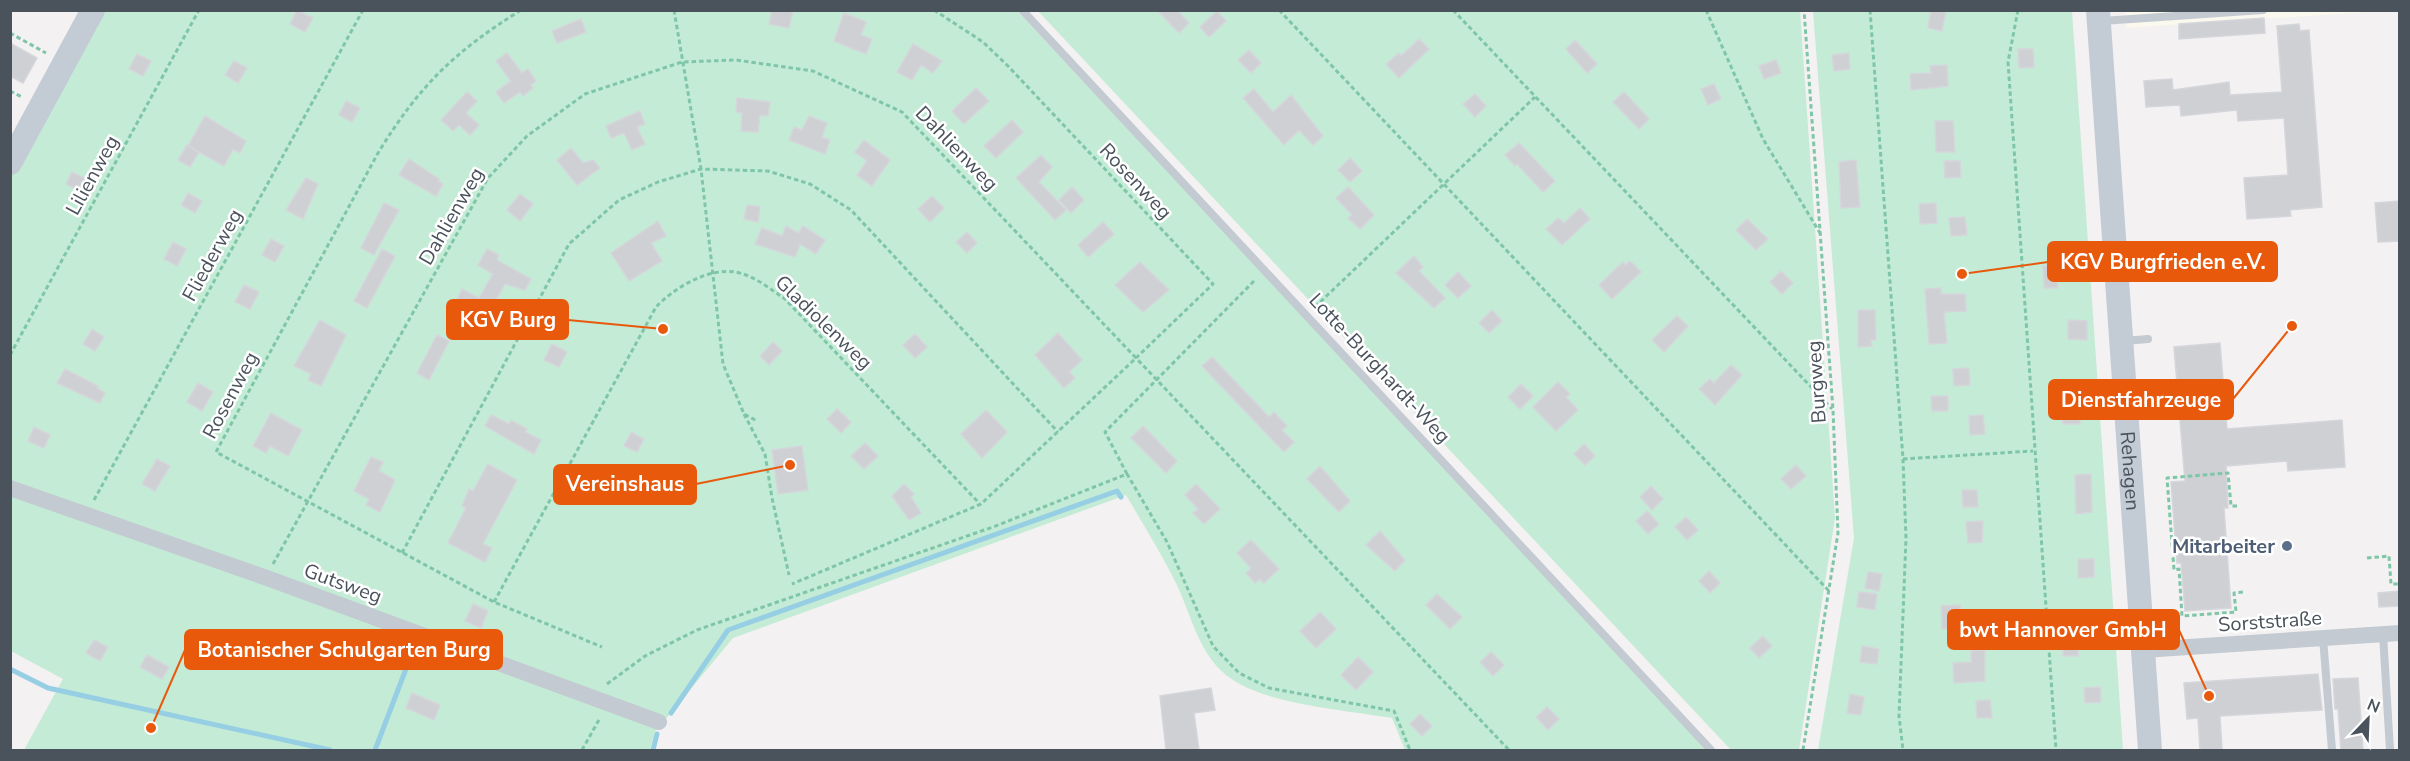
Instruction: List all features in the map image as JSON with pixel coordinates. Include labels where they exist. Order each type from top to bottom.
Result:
[{"type":"street","points":[[10,163],[93,10]]},
{"type":"street","name":"Rehagen","points":[[2098,16],[2150,750]]},
{"type":"street","name":"Gutsweg","points":[[10,488],[267,578],[659,722]]},
{"type":"street","name":"Sorststraße","points":[[2143,650],[2391,633]]},
{"type":"lane","name":"Lotte-Burghardt-Weg","points":[[1022,10],[1308,314],[1712,750]]},
{"type":"lane","points":[[2098,16],[2263,10]]},
{"type":"lane","points":[[2120,341],[2148,339]]},
{"type":"lane","points":[[2390,750],[2391,633]]},
{"type":"lane","points":[[2323,638],[2332,750]]},
{"type":"path","name":"Lilienweg","points":[[10,355],[199,10]]},
{"type":"path","name":"Fliederweg","points":[[86,514],[363,10]]},
{"type":"path","name":"Rosenweg","points":[[521,10],[481,36],[428,81],[400,116],[216,452],[494,602],[602,647]]},
{"type":"path","points":[[674,10],[701,169],[711,274],[723,364],[744,414],[765,454],[789,576]]},
{"type":"path","name":"Rosenweg","points":[[934,10],[983,42],[1008,66],[1213,284],[1136,358]]},
{"type":"path","points":[[1279,10],[1829,591]]},
{"type":"path","points":[[1453,10],[1833,410]]},
{"type":"path","points":[[1706,10],[1763,139],[1821,234]]},
{"type":"path","name":"Burgweg","points":[[1803,750],[1838,533],[1833,410],[1804,10]]},
{"type":"path","points":[[1870,10],[1903,459],[1906,538],[1899,716],[1903,750]]},
{"type":"path","points":[[2018,10],[2008,62],[2033,450],[2056,750]]},
{"type":"path","points":[[10,33],[46,53]]},
{"type":"path","name":"Dahlienweg","points":[[267,578],[488,178],[527,136],[585,94],[682,62],[736,60],[813,71],[902,112],[1136,358]]},
{"type":"path","points":[[10,91],[22,97]]},
{"type":"path","points":[[1308,314],[1535,98]]},
{"type":"path","points":[[402,553],[569,244],[619,200],[658,182],[701,169],[768,171],[810,184],[851,210],[1059,432]]},
{"type":"path","points":[[1265,270],[1104,432],[1167,542],[1213,646],[1239,673],[1269,688],[1394,711],[1410,750]]},
{"type":"path","name":"Gladiolenweg","points":[[494,602],[656,307],[670,292],[711,274],[735,272],[761,282],[785,299],[981,504]]},
{"type":"path","points":[[792,584],[981,504],[1136,358],[1509,750]]},
{"type":"path","points":[[744,414],[757,421]]},
{"type":"path","points":[[1903,459],[2033,450]]},
{"type":"path","points":[[2237,506],[2231,506],[2228,473],[2167,478],[2174,570],[2179,569],[2182,616],[2236,612],[2234,593],[2243,592]]},
{"type":"path","points":[[590,696],[645,657],[697,630],[993,527],[1127,474]]},
{"type":"path","points":[[2367,558],[2389,556],[2391,584],[2400,584]]},
{"type":"path","points":[[2047,620],[2140,614]]},
{"type":"path","points":[[582,750],[609,704]]},
{"type":"shaded area","points":[[2125,11],[2384,11],[2126,28]]},
{"type":"green space","points":[[93,11],[1017,11],[1712,750],[1405,750],[1392,718],[1288,701],[1249,688],[1221,671],[1204,648],[1176,583],[1126,495],[733,638],[655,732],[650,750],[24,750],[63,679],[11,651],[11,163]]},
{"type":"green space","points":[[1038,11],[1800,11],[1835,518],[1799,750],[1731,750]]},
{"type":"green space","points":[[1813,11],[2072,11],[2123,750],[1818,750],[1854,538]]},
{"type":"building","points":[[297,10],[313,18],[305,32],[290,24]]},
{"type":"building","points":[[772,10],[793,10],[789,28],[769,24]]},
{"type":"building","points":[[1157,10],[1177,10],[1189,23],[1179,33]]},
{"type":"building","points":[[1931,10],[1946,10],[1942,31],[1928,28]]},
{"type":"building","points":[[1217,11],[1226,21],[1209,37],[1200,27]]},
{"type":"building","points":[[844,13],[866,22],[861,35],[872,39],[866,54],[834,41]]},
{"type":"building","points":[[2264,18],[2265,33],[2179,39],[2179,24]]},
{"type":"building","points":[[581,19],[586,32],[557,43],[552,31]]},
{"type":"building","points":[[2299,24],[2300,31],[2309,30],[2322,207],[2290,210],[2291,216],[2247,219],[2244,178],[2288,175],[2284,118],[2238,121],[2237,110],[2181,116],[2180,105],[2146,107],[2144,81],[2172,79],[2173,90],[2229,82],[2230,95],[2282,92],[2277,26]]},
{"type":"building","points":[[1419,39],[1429,49],[1399,78],[1386,64],[1399,53],[1401,56]]},
{"type":"building","points":[[1575,40],[1597,64],[1587,73],[1566,49]]},
{"type":"building","points":[[10,43],[37,58],[23,83],[10,76]]},
{"type":"building","points":[[913,44],[942,61],[933,73],[921,65],[912,80],[897,72]]},
{"type":"building","points":[[2018,49],[2033,49],[2034,67],[2019,68]]},
{"type":"building","points":[[1249,50],[1261,63],[1251,73],[1238,60]]},
{"type":"building","points":[[507,53],[522,73],[528,69],[536,81],[531,85],[533,88],[523,96],[520,92],[504,103],[496,92],[511,81],[496,61]]},
{"type":"building","points":[[1849,53],[1850,69],[1834,71],[1832,55]]},
{"type":"building","points":[[137,54],[151,61],[143,76],[129,69]]},
{"type":"building","points":[[1776,60],[1781,73],[1764,79],[1759,66]]},
{"type":"building","points":[[234,61],[247,68],[238,83],[225,75]]},
{"type":"building","points":[[1947,65],[1948,86],[1911,90],[1910,74],[1931,73],[1930,66]]},
{"type":"building","points":[[1714,84],[1721,99],[1708,105],[1701,89]]},
{"type":"building","points":[[976,88],[989,101],[964,124],[952,111]]},
{"type":"building","points":[[1254,89],[1273,112],[1291,95],[1323,136],[1313,145],[1299,130],[1284,145],[1243,98]]},
{"type":"building","points":[[467,92],[477,101],[466,113],[479,125],[470,135],[459,125],[453,131],[441,120]]},
{"type":"building","points":[[1624,92],[1649,119],[1639,129],[1613,102]]},
{"type":"building","points":[[1475,94],[1486,106],[1475,117],[1463,104]]},
{"type":"building","points":[[737,98],[770,102],[768,116],[760,115],[758,132],[741,131],[742,113],[736,112]]},
{"type":"building","points":[[346,101],[360,108],[352,122],[339,115]]},
{"type":"building","points":[[640,111],[645,124],[637,127],[645,144],[632,150],[624,133],[611,138],[606,126]]},
{"type":"building","points":[[205,116],[246,141],[240,153],[233,149],[224,166],[188,146]]},
{"type":"building","points":[[809,116],[827,123],[822,137],[830,140],[825,154],[789,140],[794,127],[802,130]]},
{"type":"building","points":[[1012,120],[1023,132],[996,158],[984,146]]},
{"type":"building","points":[[1935,121],[1953,121],[1955,152],[1936,152]]},
{"type":"building","points":[[864,140],[890,160],[872,186],[857,175],[867,161],[855,152]]},
{"type":"building","points":[[1519,143],[1555,181],[1543,192],[1517,164],[1515,166],[1505,155]]},
{"type":"building","points":[[187,145],[199,152],[190,167],[178,160]]},
{"type":"building","points":[[571,148],[583,163],[593,160],[600,168],[577,185],[557,160]]},
{"type":"building","points":[[1041,155],[1052,167],[1039,182],[1066,210],[1055,220],[1016,178]]},
{"type":"building","points":[[1350,158],[1362,171],[1350,182],[1338,170]]},
{"type":"building","points":[[409,159],[443,184],[436,196],[399,175]]},
{"type":"building","points":[[1856,160],[1860,207],[1841,208],[1839,162]]},
{"type":"building","points":[[1944,161],[1960,161],[1961,177],[1945,178]]},
{"type":"building","points":[[72,172],[86,179],[79,191],[66,184]]},
{"type":"building","points":[[306,178],[318,184],[303,219],[286,210]]},
{"type":"building","points":[[1072,187],[1084,200],[1071,213],[1059,200]]},
{"type":"building","points":[[1348,187],[1374,215],[1360,229],[1348,218],[1352,215],[1336,198]]},
{"type":"building","points":[[188,193],[202,201],[195,213],[181,205]]},
{"type":"building","points":[[520,194],[533,204],[520,221],[507,210]]},
{"type":"building","points":[[932,196],[944,208],[930,222],[918,209]]},
{"type":"building","points":[[2400,201],[2400,241],[2378,242],[2375,203]]},
{"type":"building","points":[[384,203],[399,210],[374,255],[361,248]]},
{"type":"building","points":[[1936,203],[1937,223],[1920,224],[1919,204]]},
{"type":"building","points":[[747,205],[760,207],[758,222],[744,219]]},
{"type":"building","points":[[1580,208],[1590,219],[1562,245],[1546,229],[1558,218],[1564,223]]},
{"type":"building","points":[[1965,217],[1967,235],[1951,236],[1949,218]]},
{"type":"building","points":[[1747,219],[1768,239],[1756,250],[1736,230]]},
{"type":"building","points":[[658,221],[666,236],[651,243],[662,261],[629,281],[611,253]]},
{"type":"building","points":[[1103,222],[1114,234],[1088,257],[1078,245]]},
{"type":"building","points":[[786,226],[798,233],[803,226],[825,240],[816,254],[800,244],[795,257],[755,244],[762,228],[782,236]]},
{"type":"building","points":[[967,232],[977,243],[967,253],[956,242]]},
{"type":"building","points":[[271,239],[284,246],[275,262],[262,255]]},
{"type":"building","points":[[173,242],[186,249],[177,266],[164,259]]},
{"type":"building","points":[[382,249],[395,256],[367,308],[354,301]]},
{"type":"building","points":[[487,249],[499,255],[497,260],[531,279],[525,290],[505,284],[486,318],[455,304],[462,289],[479,298],[493,274],[478,265]]},
{"type":"building","points":[[1414,256],[1423,267],[1419,271],[1445,298],[1434,308],[1396,273]]},
{"type":"building","points":[[1630,261],[1641,272],[1612,299],[1599,285],[1623,262],[1625,265]]},
{"type":"building","points":[[1140,262],[1169,290],[1143,312],[1115,285]]},
{"type":"building","points":[[2056,265],[2058,288],[2044,288],[2043,266]]},
{"type":"building","points":[[1781,271],[1793,283],[1782,294],[1770,282]]},
{"type":"building","points":[[1458,272],[1471,286],[1458,298],[1445,285]]},
{"type":"building","points":[[244,285],[259,292],[250,309],[235,302]]},
{"type":"building","points":[[1941,288],[1941,294],[1965,294],[1966,311],[1944,312],[1947,343],[1929,344],[1925,289]]},
{"type":"building","points":[[1492,310],[1502,321],[1489,333],[1479,323]]},
{"type":"building","points":[[1858,310],[1875,310],[1876,340],[1871,340],[1872,346],[1858,347]]},
{"type":"building","points":[[1677,316],[1688,326],[1664,352],[1652,340]]},
{"type":"building","points":[[320,320],[346,335],[321,386],[308,380],[311,374],[294,366]]},
{"type":"building","points":[[2068,320],[2087,321],[2087,340],[2068,339]]},
{"type":"building","points":[[92,329],[104,337],[95,351],[83,344]]},
{"type":"building","points":[[1058,333],[1082,360],[1069,372],[1075,378],[1064,388],[1035,355]]},
{"type":"building","points":[[915,334],[927,347],[915,358],[903,345]]},
{"type":"building","points":[[437,335],[449,341],[429,380],[417,373]]},
{"type":"building","points":[[773,342],[782,351],[769,365],[760,356]]},
{"type":"building","points":[[2220,343],[2227,429],[2342,420],[2345,467],[2288,471],[2287,461],[2226,466],[2228,508],[2224,508],[2231,608],[2185,611],[2181,563],[2177,563],[2171,482],[2185,481],[2174,347]]},
{"type":"building","points":[[552,344],[567,352],[559,367],[544,360]]},
{"type":"building","points":[[1212,357],[1269,417],[1274,412],[1287,426],[1282,430],[1294,442],[1284,452],[1202,366]]},
{"type":"building","points":[[1731,365],[1742,375],[1715,405],[1699,389],[1710,379],[1714,383]]},
{"type":"building","points":[[1969,368],[1970,385],[1954,386],[1953,369]]},
{"type":"building","points":[[65,369],[98,386],[97,388],[105,393],[100,403],[57,383]]},
{"type":"building","points":[[1558,382],[1570,394],[1566,397],[1578,410],[1556,431],[1533,407]]},
{"type":"building","points":[[198,383],[213,392],[202,411],[187,402]]},
{"type":"building","points":[[1521,384],[1533,396],[1520,409],[1508,397]]},
{"type":"building","points":[[1931,396],[1948,396],[1948,411],[1932,411]]},
{"type":"building","points":[[2079,405],[2080,424],[2063,424],[2062,406]]},
{"type":"building","points":[[837,409],[851,422],[841,433],[827,419]]},
{"type":"building","points":[[986,410],[1007,432],[982,458],[961,434]]},
{"type":"building","points":[[271,413],[302,430],[288,456],[270,446],[266,453],[253,446]]},
{"type":"building","points":[[491,415],[509,424],[511,420],[527,429],[525,432],[541,440],[534,454],[485,426]]},
{"type":"building","points":[[1983,415],[1985,434],[1970,435],[1969,416]]},
{"type":"building","points":[[1143,426],[1177,461],[1166,473],[1131,438]]},
{"type":"building","points":[[34,427],[50,435],[44,448],[28,441]]},
{"type":"building","points":[[631,432],[644,439],[637,452],[624,446]]},
{"type":"building","points":[[865,443],[878,456],[864,469],[851,456]]},
{"type":"building","points":[[1584,444],[1595,456],[1585,465],[1574,454]]},
{"type":"building","points":[[802,446],[808,490],[778,494],[772,450]]},
{"type":"building","points":[[371,457],[383,462],[379,471],[395,480],[380,512],[366,505],[369,499],[354,491]]},
{"type":"building","points":[[157,459],[170,466],[155,491],[142,484]]},
{"type":"building","points":[[488,464],[517,480],[483,544],[492,548],[485,562],[448,543],[466,508],[462,506],[469,489],[473,491]]},
{"type":"building","points":[[1796,465],[1806,476],[1791,489],[1781,479]]},
{"type":"building","points":[[1320,466],[1350,501],[1339,512],[1307,479]]},
{"type":"building","points":[[2091,474],[2092,512],[2076,514],[2075,475]]},
{"type":"building","points":[[904,484],[914,494],[911,497],[921,513],[909,520],[892,496]]},
{"type":"building","points":[[1196,484],[1220,509],[1204,524],[1193,513],[1198,509],[1185,495]]},
{"type":"building","points":[[1651,486],[1663,499],[1652,510],[1640,497]]},
{"type":"building","points":[[1962,490],[1977,490],[1978,507],[1963,507]]},
{"type":"building","points":[[1647,511],[1659,524],[1648,534],[1636,521]]},
{"type":"building","points":[[1686,517],[1698,530],[1687,540],[1675,527]]},
{"type":"building","points":[[1983,521],[1982,542],[1968,543],[1966,522]]},
{"type":"building","points":[[1380,531],[1405,560],[1395,571],[1366,545]]},
{"type":"building","points":[[1251,540],[1279,569],[1264,583],[1260,579],[1255,583],[1246,573],[1251,568],[1237,553]]},
{"type":"building","points":[[2078,559],[2094,559],[2094,577],[2078,578]]},
{"type":"building","points":[[1709,571],[1720,583],[1710,593],[1699,581]]},
{"type":"building","points":[[1868,572],[1882,574],[1879,591],[1865,588]]},
{"type":"building","points":[[2400,591],[2400,606],[2379,607],[2378,593]]},
{"type":"building","points":[[1859,592],[1877,594],[1875,610],[1857,607]]},
{"type":"building","points":[[1437,594],[1462,617],[1450,629],[1426,605]]},
{"type":"building","points":[[473,604],[488,611],[481,628],[465,621]]},
{"type":"building","points":[[1960,605],[1961,628],[1942,629],[1941,606]]},
{"type":"building","points":[[1320,612],[1336,629],[1316,648],[1300,631]]},
{"type":"building","points":[[2057,634],[2078,634],[2078,656],[2063,656],[2063,649],[2057,649]]},
{"type":"building","points":[[1763,636],[1772,646],[1759,658],[1750,648]]},
{"type":"building","points":[[94,640],[108,647],[100,661],[86,653]]},
{"type":"building","points":[[1862,646],[1879,649],[1877,664],[1860,662]]},
{"type":"building","points":[[1985,650],[1985,681],[1954,683],[1953,663],[1971,662],[1971,651]]},
{"type":"building","points":[[1491,652],[1504,665],[1493,676],[1480,662]]},
{"type":"building","points":[[147,655],[169,667],[162,679],[140,667]]},
{"type":"building","points":[[1358,657],[1373,672],[1356,690],[1341,675]]},
{"type":"building","points":[[2318,674],[2322,710],[2220,716],[2222,749],[2200,750],[2198,718],[2187,719],[2184,683]]},
{"type":"building","points":[[2358,678],[2363,750],[2341,750],[2333,679]]},
{"type":"building","points":[[2100,687],[2101,702],[2085,703],[2084,688]]},
{"type":"building","points":[[1211,688],[1215,710],[1194,713],[1199,750],[1166,750],[1160,696]]},
{"type":"building","points":[[412,693],[440,705],[434,720],[406,708]]},
{"type":"building","points":[[1850,694],[1864,697],[1861,715],[1847,713]]},
{"type":"building","points":[[1990,700],[1992,718],[1977,718],[1976,701]]},
{"type":"building","points":[[1547,707],[1559,719],[1548,730],[1536,717]]},
{"type":"building","points":[[1420,714],[1432,726],[1422,736],[1410,724]]},
{"type":"waterway","points":[[671,713],[728,630],[1117,491],[1121,497]]},
{"type":"waterway","points":[[375,750],[414,648]]},
{"type":"waterway","points":[[10,669],[48,688],[330,750]]},
{"type":"waterway","points":[[653,750],[657,734]]},
{"type":"place","name":"KGV Burgfrieden e.V.","points":[[1962,274]]},
{"type":"place","name":"Dienstfahrzeuge","points":[[2292,326]]},
{"type":"place","name":"KGV Burg","points":[[663,329]]},
{"type":"place","name":"Vereinshaus","points":[[790,465]]},
{"type":"place","name":"Mitarbeiter","points":[[2287,546]]},
{"type":"place","name":"bwt Hannover GmbH","points":[[2209,696]]},
{"type":"place","name":"Botanischer Schulgarten Burg","points":[[151,728]]}]
